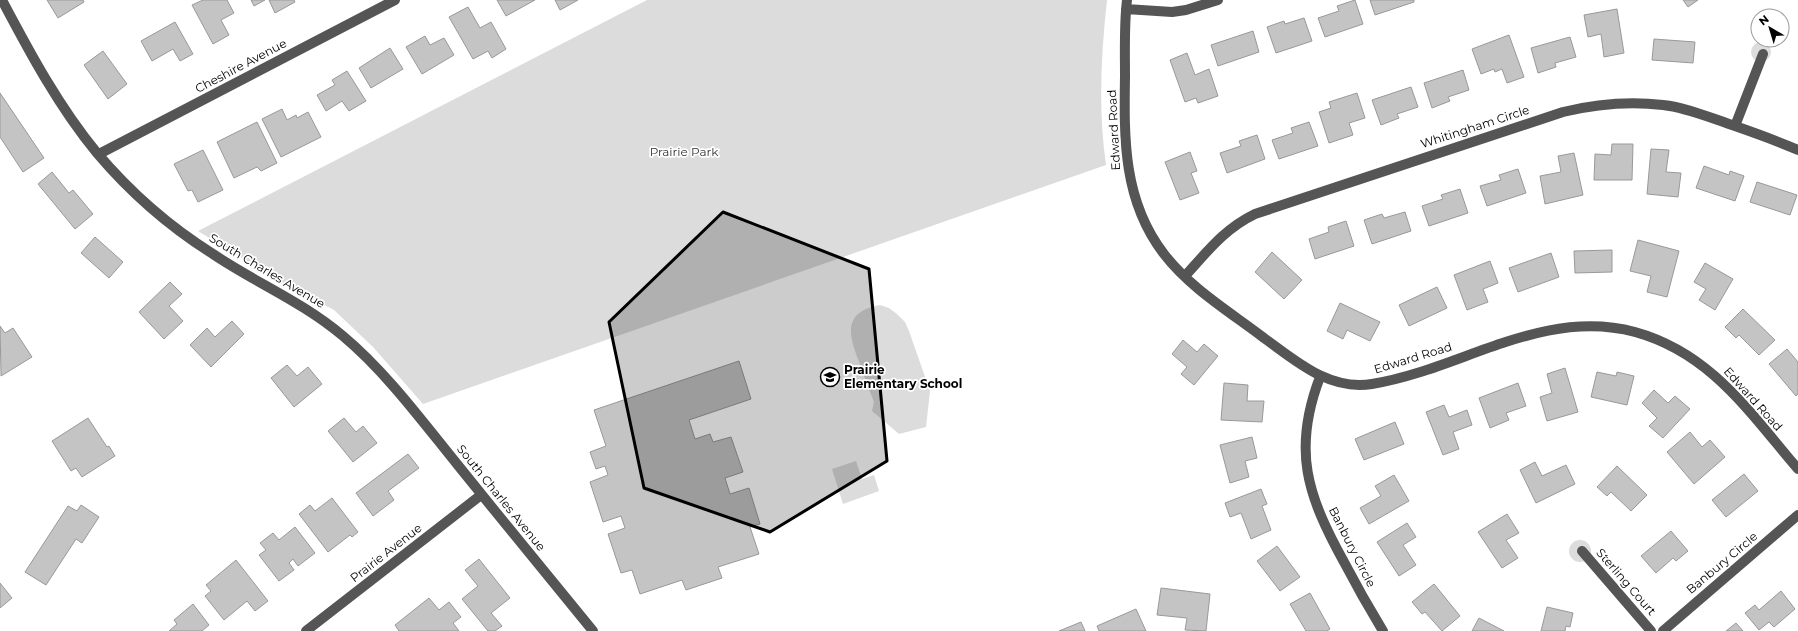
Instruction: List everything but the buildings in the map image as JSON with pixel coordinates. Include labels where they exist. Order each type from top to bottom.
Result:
[{"type":"street","name":"South Charles Avenue","points":[[2,0],[56,96],[99,154],[133,190],[168,222],[212,254],[310,311],[343,336],[365,357],[398,393],[593,631]]},
{"type":"street","name":"Cheshire Avenue","points":[[99,154],[395,0]]},
{"type":"street","points":[[1127,4],[1172,12],[1186,10],[1218,0]]},
{"type":"street","name":"Edward Road","points":[[1127,4],[1124,109],[1125,147],[1133,195],[1148,230],[1164,255],[1185,276],[1292,358],[1320,377],[1337,383],[1370,385],[1403,377],[1532,334],[1578,326],[1617,328],[1659,340],[1684,352],[1703,365],[1730,389],[1798,469]]},
{"type":"street","points":[[1735,126],[1763,54]]},
{"type":"street","name":"Whitingham Circle","points":[[1185,276],[1229,229],[1254,214],[1563,112],[1588,106],[1618,102],[1663,105],[1688,110],[1798,150]]},
{"type":"street","name":"Banbury Circle","points":[[1320,377],[1311,400],[1306,427],[1305,462],[1309,483],[1326,530],[1383,631]]},
{"type":"street","name":"Prairie Avenue","points":[[306,631],[481,495]]},
{"type":"street","name":"Banbury Circle","points":[[1663,631],[1798,515]]},
{"type":"street","name":"Sterling Court","points":[[1582,551],[1651,631]]},
{"type":"highlighted area","points":[[723,212],[869,269],[887,461],[770,532],[644,488],[609,322]]},
{"type":"green space","name":"Prairie Park","points":[[647,0],[1107,0],[1101,82],[1102,124],[1106,165],[423,404],[373,347],[334,310],[288,286],[198,231]]},
{"type":"green space","points":[[1752,48],[1770,48],[1770,56],[1765,61],[1757,61],[1752,56]]},
{"type":"green space","points":[[880,305],[889,308],[905,322],[930,391],[926,427],[899,434],[872,411],[874,402],[856,354],[851,335],[851,327],[859,313],[867,308]]},
{"type":"green space","points":[[856,461],[862,479],[874,475],[879,491],[843,504],[832,469]]},
{"type":"green space","points":[[1580,540],[1588,543],[1591,551],[1588,559],[1580,562],[1572,559],[1569,551],[1572,543]]},
{"type":"place","name":"Prairie Elementary School","points":[[830,377]]}]
